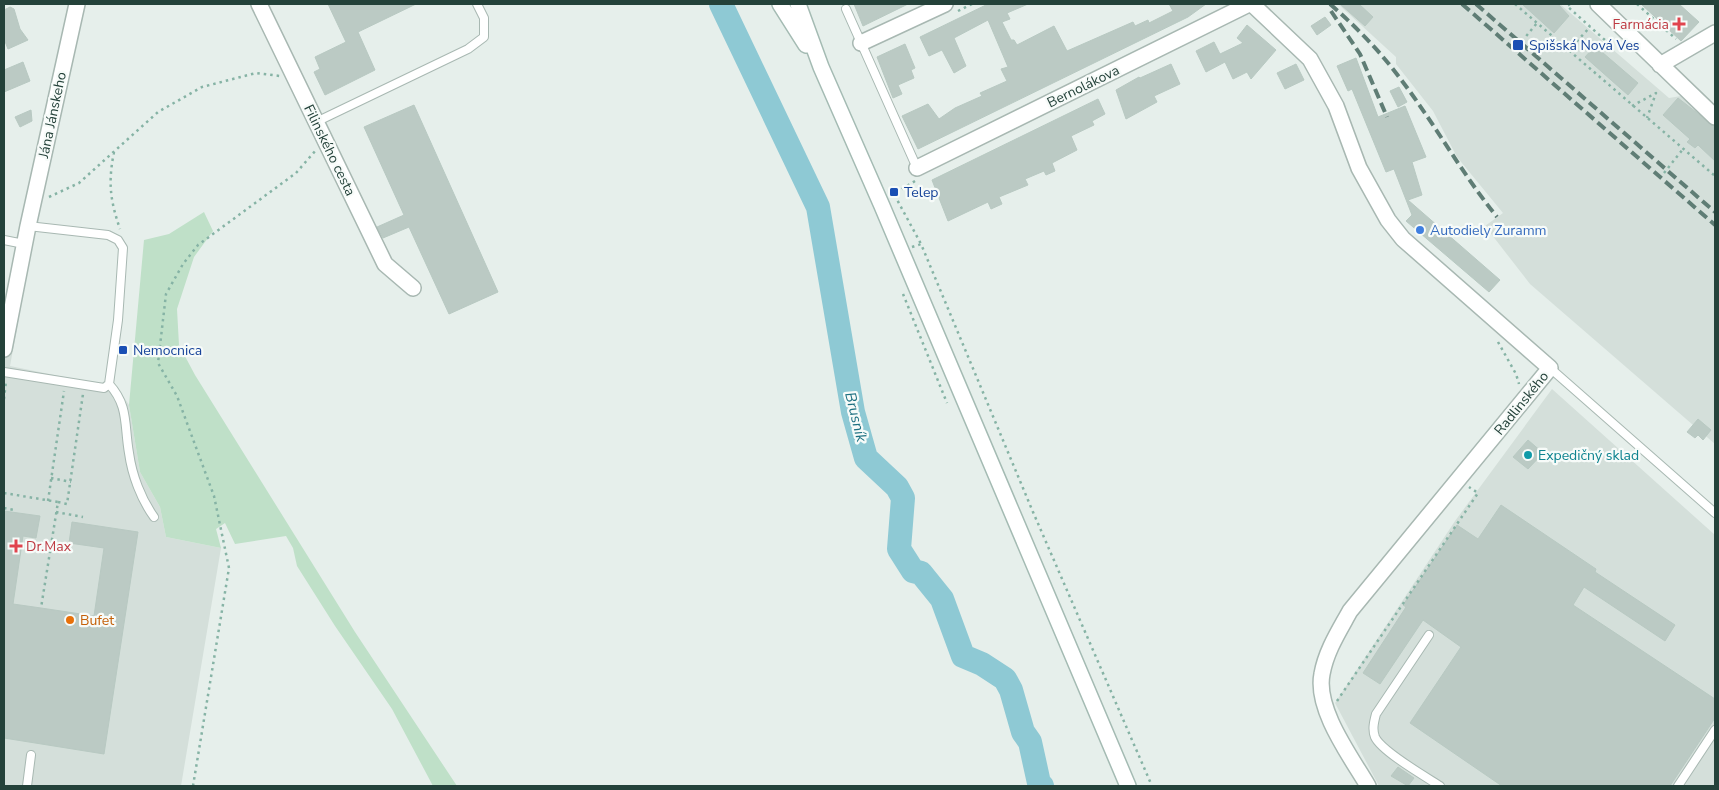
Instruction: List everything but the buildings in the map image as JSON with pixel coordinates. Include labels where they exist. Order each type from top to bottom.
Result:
[{"type":"street","name":"Jána Jánskeho","points":[[4,349],[7,310],[24,244],[77,4]]},
{"type":"street","name":"Filinského cesta","points":[[259,4],[386,264],[413,288]]},
{"type":"street","points":[[780,4],[821,67]]},
{"type":"street","points":[[798,4],[821,67],[882,206],[1128,786]]},
{"type":"street","points":[[862,43],[945,4]]},
{"type":"street","name":"Bernolákova","points":[[916,174],[1251,4]]},
{"type":"street","name":"Radlinského","points":[[1251,4],[1310,58],[1336,106],[1359,168],[1388,220],[1403,239],[1550,368],[1350,611],[1336,635],[1321,675],[1324,706],[1332,724],[1368,786]]},
{"type":"street","points":[[1598,4],[1715,116]]},
{"type":"street","points":[[1660,65],[1715,34]]},
{"type":"lane","points":[[316,122],[468,49],[484,37],[484,18],[477,4]]},
{"type":"lane","points":[[846,9],[916,174]]},
{"type":"lane","points":[[4,372],[104,388],[109,384],[122,281],[124,253],[121,244],[108,236],[28,226]]},
{"type":"lane","points":[[4,240],[24,244]]},
{"type":"lane","points":[[1550,368],[1715,513]]},
{"type":"lane","points":[[109,384],[123,401],[129,454],[140,493],[154,517]]},
{"type":"lane","points":[[1429,636],[1376,714],[1373,728],[1376,739],[1393,754],[1440,786]]},
{"type":"lane","points":[[1678,786],[1715,730]]},
{"type":"lane","points":[[27,786],[31,755]]},
{"type":"path","points":[[1515,4],[1715,176]]},
{"type":"path","points":[[1637,4],[1665,30],[1671,39]]},
{"type":"path","points":[[1567,5],[1590,27],[1568,51]]},
{"type":"path","points":[[1518,46],[1537,23]]},
{"type":"path","points":[[45,198],[80,183],[114,150],[158,112],[202,88],[256,73],[295,77]]},
{"type":"path","points":[[1632,106],[1656,93],[1647,118]]},
{"type":"path","points":[[193,786],[229,568],[214,496],[176,396],[158,363],[166,294],[183,264],[198,245],[296,173],[325,140]]},
{"type":"path","points":[[1664,173],[1683,149]]},
{"type":"path","points":[[114,150],[109,175],[110,197],[123,236],[121,244]]},
{"type":"path","points":[[916,174],[894,194],[921,244]]},
{"type":"path","points":[[48,501],[64,390],[74,391]]},
{"type":"path","points":[[4,493],[67,504],[83,393]]},
{"type":"path","points":[[51,478],[70,482]]},
{"type":"path","points":[[1336,702],[1478,493],[1458,480]]},
{"type":"path","points":[[41,608],[58,502]]},
{"type":"path","points":[[4,508],[14,510],[13,512]]},
{"type":"path","points":[[56,512],[83,517]]},
{"type":"shaded area","points":[[1338,4],[1560,4],[1669,98],[1681,96],[1715,126],[1715,444],[1530,284],[1485,226],[1503,213],[1457,157],[1433,111],[1396,64],[1396,57]]},
{"type":"shaded area","points":[[4,303],[21,306],[10,366],[118,388],[129,405],[140,472],[160,507],[166,537],[221,548],[181,786],[4,786]]},
{"type":"shaded area","points":[[1552,389],[1715,535],[1715,786],[1379,786],[1335,703],[1455,521]]},
{"type":"green space","points":[[204,212],[213,231],[194,257],[177,309],[179,345],[195,375],[355,632],[457,786],[433,786],[392,709],[335,626],[297,566],[293,548],[286,536],[235,544],[225,523],[216,529],[221,548],[166,537],[160,507],[140,472],[129,405],[144,240],[169,234]]},
{"type":"waterway","name":"Brusník","points":[[721,4],[818,207],[853,412],[866,458],[897,487],[903,498],[899,549],[913,571],[921,573],[942,599],[963,656],[982,664],[1005,679],[1011,690],[1023,732],[1030,742],[1039,783],[1042,786]]},
{"type":"railway","points":[[1330,4],[1381,54],[1396,73],[1497,217]]},
{"type":"railway","points":[[1462,4],[1715,225]]},
{"type":"railway","points":[[1476,4],[1715,212]]},
{"type":"railway","points":[[1331,11],[1360,54],[1387,117]]},
{"type":"place","name":"Farmácia","points":[[1679,24]]},
{"type":"place","name":"Spišská Nová Ves","points":[[1518,45]]},
{"type":"place","name":"Telep","points":[[894,192]]},
{"type":"place","name":"Autodiely Zuramm","points":[[1420,230]]},
{"type":"place","name":"Nemocnica","points":[[123,350]]},
{"type":"place","name":"Expedičný sklad","points":[[1528,455]]},
{"type":"place","name":"Dr.Max","points":[[16,546]]},
{"type":"place","name":"Bufet","points":[[70,620]]}]
